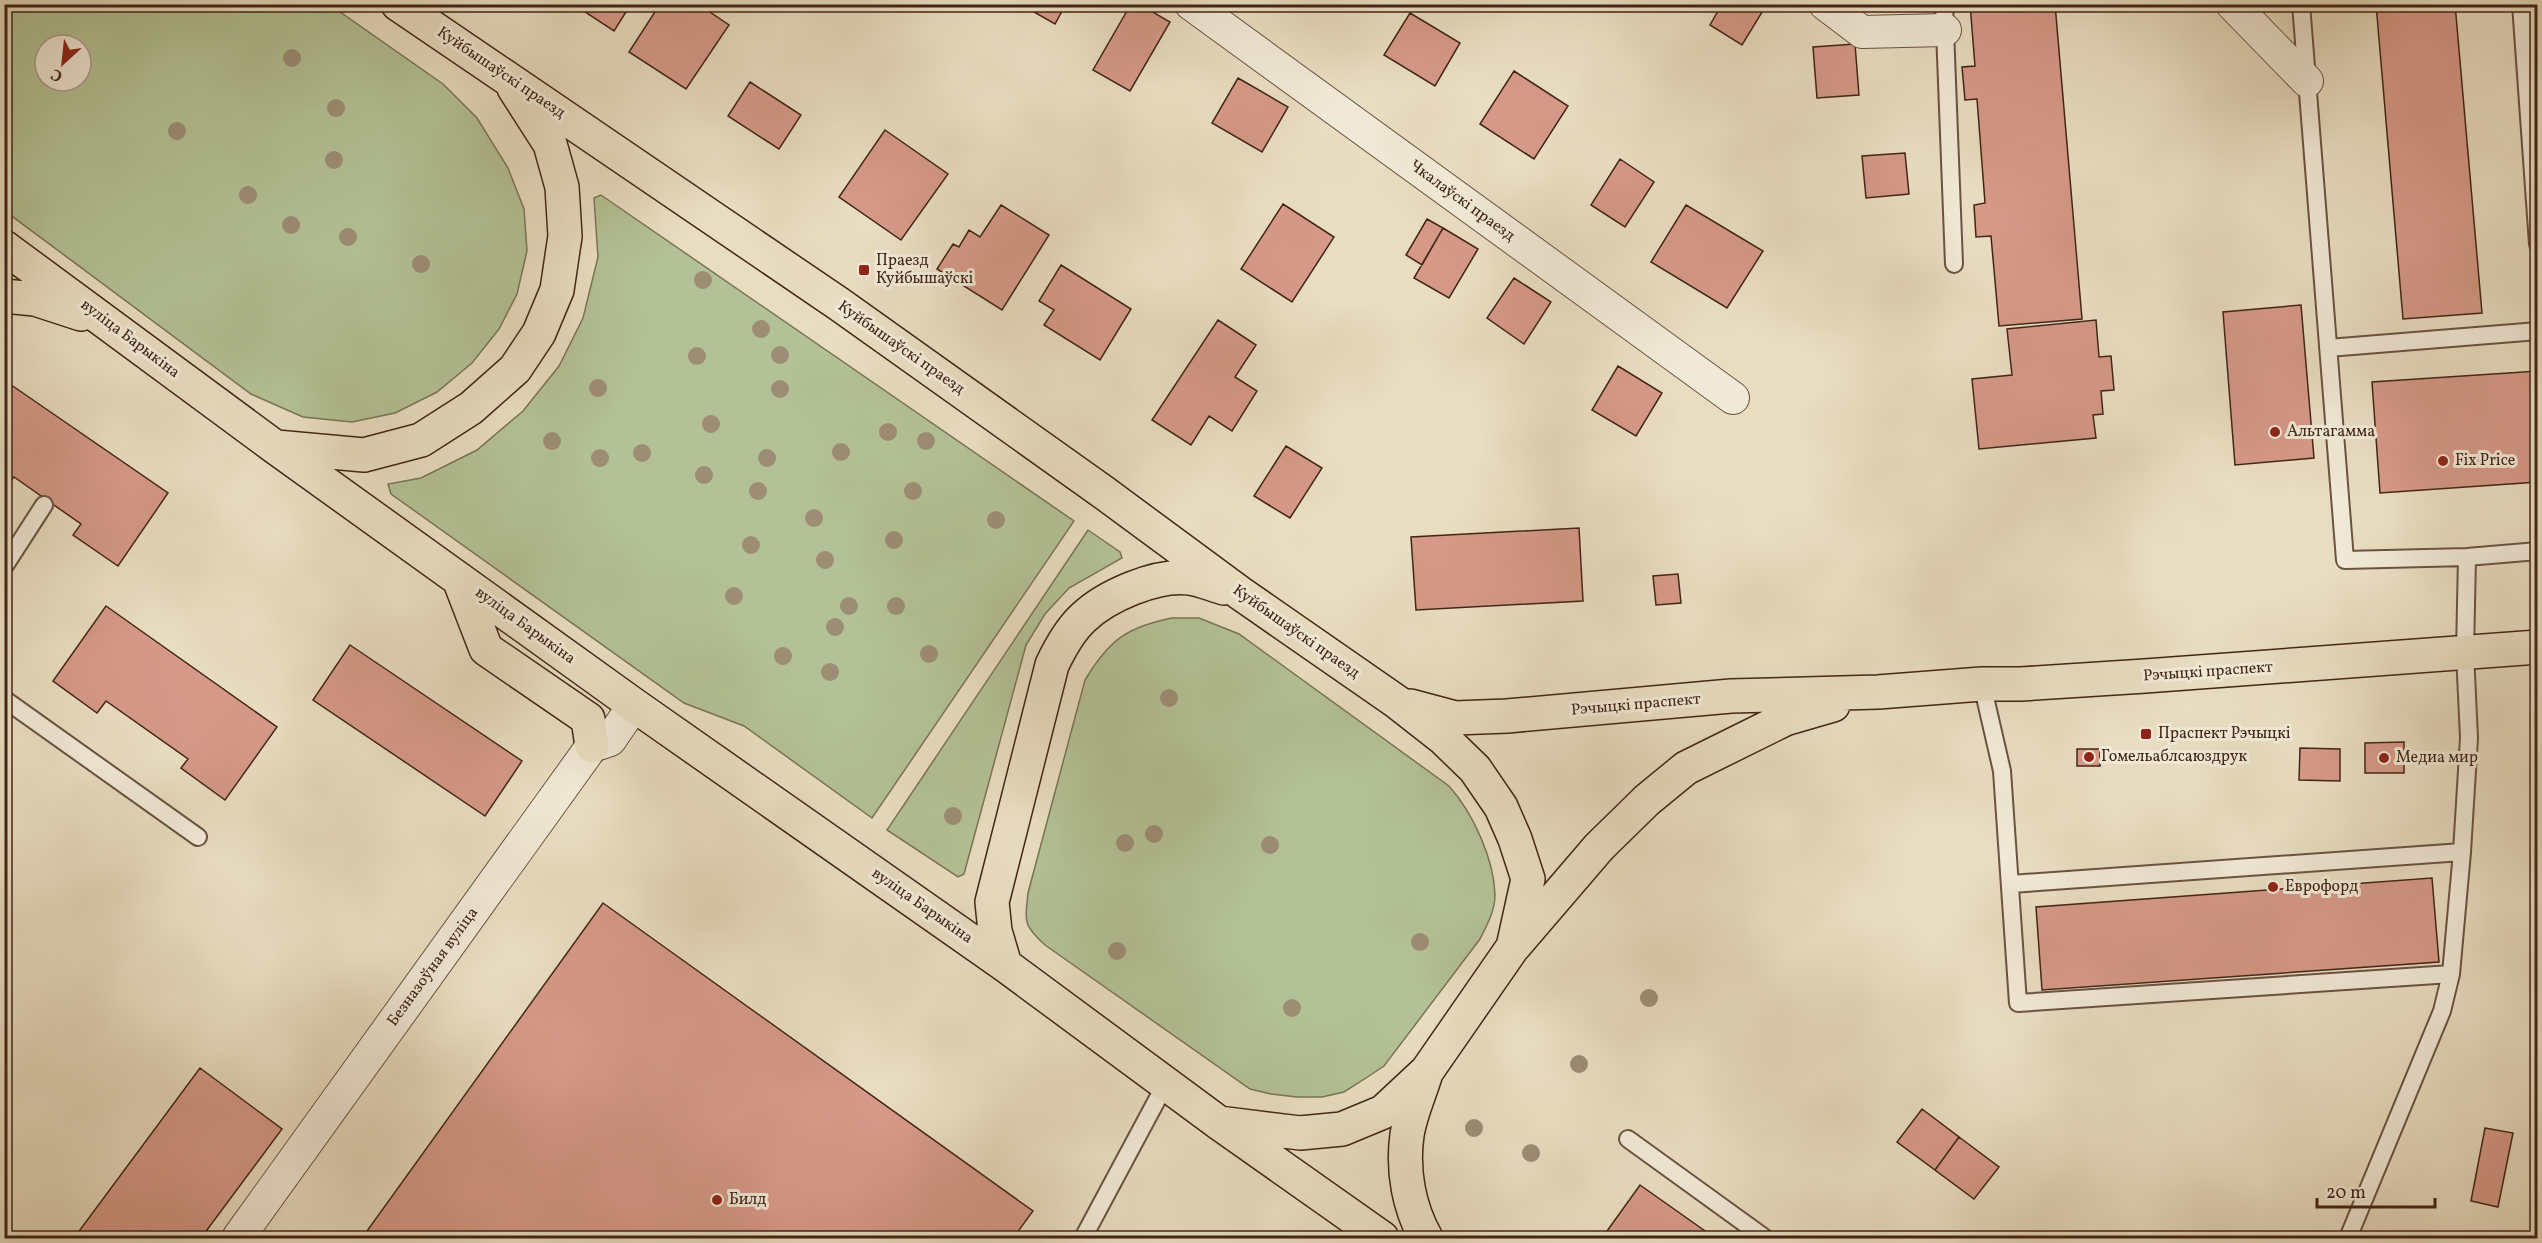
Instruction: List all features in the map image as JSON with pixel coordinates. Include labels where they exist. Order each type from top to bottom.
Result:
[{"type":"main road","name":"Куйбышаўскі праезд","points":[[398,4],[839,304],[1103,492],[1240,593],[1396,702],[1443,738],[1474,770],[1501,807],[1515,839],[1528,879],[1513,947]]},
{"type":"main road","points":[[275,447],[364,455],[421,440],[471,408],[515,369],[538,333],[557,290],[565,236],[562,187],[550,144],[507,77]]},
{"type":"main road","name":"вуліца Барыкіна","points":[[4,247],[275,447],[634,705],[1005,965],[1219,1123],[1382,1239]]},
{"type":"main road","points":[[4,296],[35,299],[107,323]]},
{"type":"main road","points":[[1005,965],[995,931],[992,902],[1052,665],[1063,643],[1083,618],[1118,595],[1156,580],[1189,578],[1240,593]]},
{"type":"main road","name":"вуліца Барыкіна","points":[[459,579],[486,649],[588,719],[592,746]]},
{"type":"main road","name":"Рэчыцкі праспект","points":[[1396,702],[1455,718],[1507,716],[1731,696],[1878,692],[1982,684],[2134,677],[2538,647]]},
{"type":"main road","name":"Рэчыцкі праспект","points":[[1427,1071],[1513,947],[1599,848],[1647,800],[1686,768],[1785,719],[1878,692]]},
{"type":"main road","points":[[1219,1123],[1300,1133],[1342,1129],[1383,1112],[1427,1071]]},
{"type":"main road","points":[[1426,1239],[1415,1219],[1406,1182],[1407,1135],[1427,1071]]},
{"type":"street","name":"Чкалаўскі праезд","points":[[1191,4],[1733,398]]},
{"type":"street","points":[[1826,4],[1862,32],[1945,17]]},
{"type":"street","points":[[2232,4],[2307,81]]},
{"type":"street","name":"Безназоўная вуліца","points":[[238,1239],[592,746],[610,740],[634,705]]},
{"type":"lane","points":[[2301,4],[2345,560],[2467,558],[2538,551]]},
{"type":"lane","points":[[2522,4],[2538,244]]},
{"type":"lane","points":[[1945,17],[1954,264]]},
{"type":"lane","points":[[2328,348],[2538,331]]},
{"type":"lane","points":[[4,567],[44,505]]},
{"type":"lane","points":[[2348,1239],[2442,1011],[2451,974],[2469,738],[2465,653],[2467,558]]},
{"type":"lane","points":[[1982,684],[2002,771],[2018,1003],[2451,974]]},
{"type":"lane","points":[[4,699],[198,837]]},
{"type":"lane","points":[[2011,884],[2462,852]]},
{"type":"lane","points":[[1086,1234],[1166,1083]]},
{"type":"lane","points":[[1628,1139],[1765,1239]]},
{"type":"green space","points":[[4,5],[330,5],[443,84],[477,118],[508,168],[524,209],[527,251],[517,294],[499,329],[472,363],[437,392],[395,413],[352,422],[303,417],[251,394],[5,211]]},
{"type":"green space","points":[[601,195],[1074,521],[872,818],[744,726],[684,703],[391,494],[388,484],[421,478],[477,450],[523,411],[559,366],[583,318],[598,257],[594,198]]},
{"type":"green space","points":[[1088,530],[1120,552],[1122,558],[1069,588],[1045,614],[1026,645],[964,874],[958,877],[887,830]]},
{"type":"green space","points":[[1172,618],[1199,618],[1239,634],[1449,786],[1466,809],[1481,837],[1491,867],[1495,901],[1480,939],[1384,1066],[1344,1092],[1322,1097],[1297,1097],[1250,1089],[1045,945],[1033,933],[1027,922],[1028,893],[1085,680],[1102,655],[1121,637],[1143,626]]},
{"type":"building","points":[[573,4],[631,4],[614,31]]},
{"type":"building","points":[[660,4],[698,4],[729,25],[686,89],[629,52]]},
{"type":"building","points":[[1020,4],[1066,4],[1055,24]]},
{"type":"building","points":[[1131,4],[1139,4],[1170,22],[1130,91],[1093,70]]},
{"type":"building","points":[[1722,4],[1767,4],[1742,45],[1710,25]]},
{"type":"building","points":[[1970,4],[2055,4],[2082,319],[1999,326],[1991,236],[1976,237],[1974,205],[1985,203],[1977,99],[1965,100],[1962,67],[1975,66]]},
{"type":"building","points":[[2376,4],[2455,4],[2482,313],[2403,319]]},
{"type":"building","points":[[1410,13],[1460,43],[1435,86],[1384,55]]},
{"type":"building","points":[[1855,44],[1859,95],[1817,98],[1813,47]]},
{"type":"building","points":[[1514,71],[1568,106],[1534,159],[1480,124]]},
{"type":"building","points":[[1238,78],[1288,107],[1262,152],[1212,123]]},
{"type":"building","points":[[750,82],[801,115],[779,149],[728,116]]},
{"type":"building","points":[[885,130],[948,174],[901,240],[839,197]]},
{"type":"building","points":[[1905,153],[1909,194],[1866,198],[1862,156]]},
{"type":"building","points":[[1620,159],[1654,182],[1625,227],[1591,205]]},
{"type":"building","points":[[1283,204],[1334,237],[1292,302],[1241,269]]},
{"type":"building","points":[[1001,205],[1049,235],[1002,310],[937,269],[953,244],[959,247],[969,230],[980,237]]},
{"type":"building","points":[[1686,205],[1763,251],[1727,308],[1651,262]]},
{"type":"building","points":[[1427,219],[1443,228],[1422,265],[1406,255]]},
{"type":"building","points":[[1443,228],[1478,249],[1449,298],[1414,278]]},
{"type":"building","points":[[1061,265],[1131,309],[1100,360],[1044,325],[1054,310],[1039,301]]},
{"type":"building","points":[[1514,278],[1551,302],[1524,344],[1487,318]]},
{"type":"building","points":[[2301,305],[2314,458],[2235,465],[2223,312]]},
{"type":"building","points":[[1218,320],[1256,345],[1235,377],[1257,391],[1232,431],[1209,416],[1191,445],[1152,420]]},
{"type":"building","points":[[2096,320],[2099,357],[2111,356],[2114,390],[2101,391],[2103,414],[2093,415],[2096,438],[1979,449],[1972,379],[2012,375],[2007,329]]},
{"type":"building","points":[[1618,366],[1662,393],[1636,436],[1592,410]]},
{"type":"building","points":[[2538,371],[2538,482],[2380,493],[2372,382]]},
{"type":"building","points":[[4,380],[168,493],[118,566],[73,535],[81,524],[14,477],[4,490]]},
{"type":"building","points":[[1286,446],[1322,468],[1290,518],[1254,496]]},
{"type":"building","points":[[1579,528],[1583,601],[1416,610],[1411,537]]},
{"type":"building","points":[[1678,574],[1681,603],[1656,605],[1653,576]]},
{"type":"building","points":[[106,606],[277,727],[225,800],[181,768],[188,759],[106,701],[97,713],[53,681]]},
{"type":"building","points":[[350,645],[522,761],[485,816],[313,700]]},
{"type":"building","name":"Медиа мир","points":[[2404,742],[2404,773],[2365,773],[2365,743]]},
{"type":"building","points":[[2300,748],[2340,749],[2340,781],[2299,780]]},
{"type":"building","name":"Гомельаблсаюздрук","points":[[2077,749],[2100,749],[2100,766],[2077,766]]},
{"type":"building","points":[[2432,878],[2439,962],[2042,990],[2036,907]]},
{"type":"building","points":[[603,903],[1033,1211],[1013,1238],[362,1238]]},
{"type":"building","points":[[200,1068],[282,1129],[201,1238],[74,1238]]},
{"type":"building","points":[[1922,1109],[1959,1137],[1935,1170],[1897,1142]]},
{"type":"building","points":[[2485,1128],[2513,1133],[2498,1207],[2471,1201]]},
{"type":"building","points":[[1959,1137],[1999,1167],[1974,1199],[1935,1170]]},
{"type":"building","points":[[1640,1185],[1715,1238],[1602,1238]]},
{"type":"place","name":"Праезд Куйбышаўскі","points":[[864,270]]},
{"type":"place","name":"Альтагамма","points":[[2275,432]]},
{"type":"place","name":"Fix Price","points":[[2443,461]]},
{"type":"place","name":"Праспект Рэчыцкі","points":[[2146,734]]},
{"type":"place","name":"Гомельаблсаюздрук","points":[[2089,757]]},
{"type":"place","name":"Медиа мир","points":[[2384,758]]},
{"type":"place","name":"Еврофорд","points":[[2273,887]]},
{"type":"place","name":"Билд","points":[[717,1200]]}]
